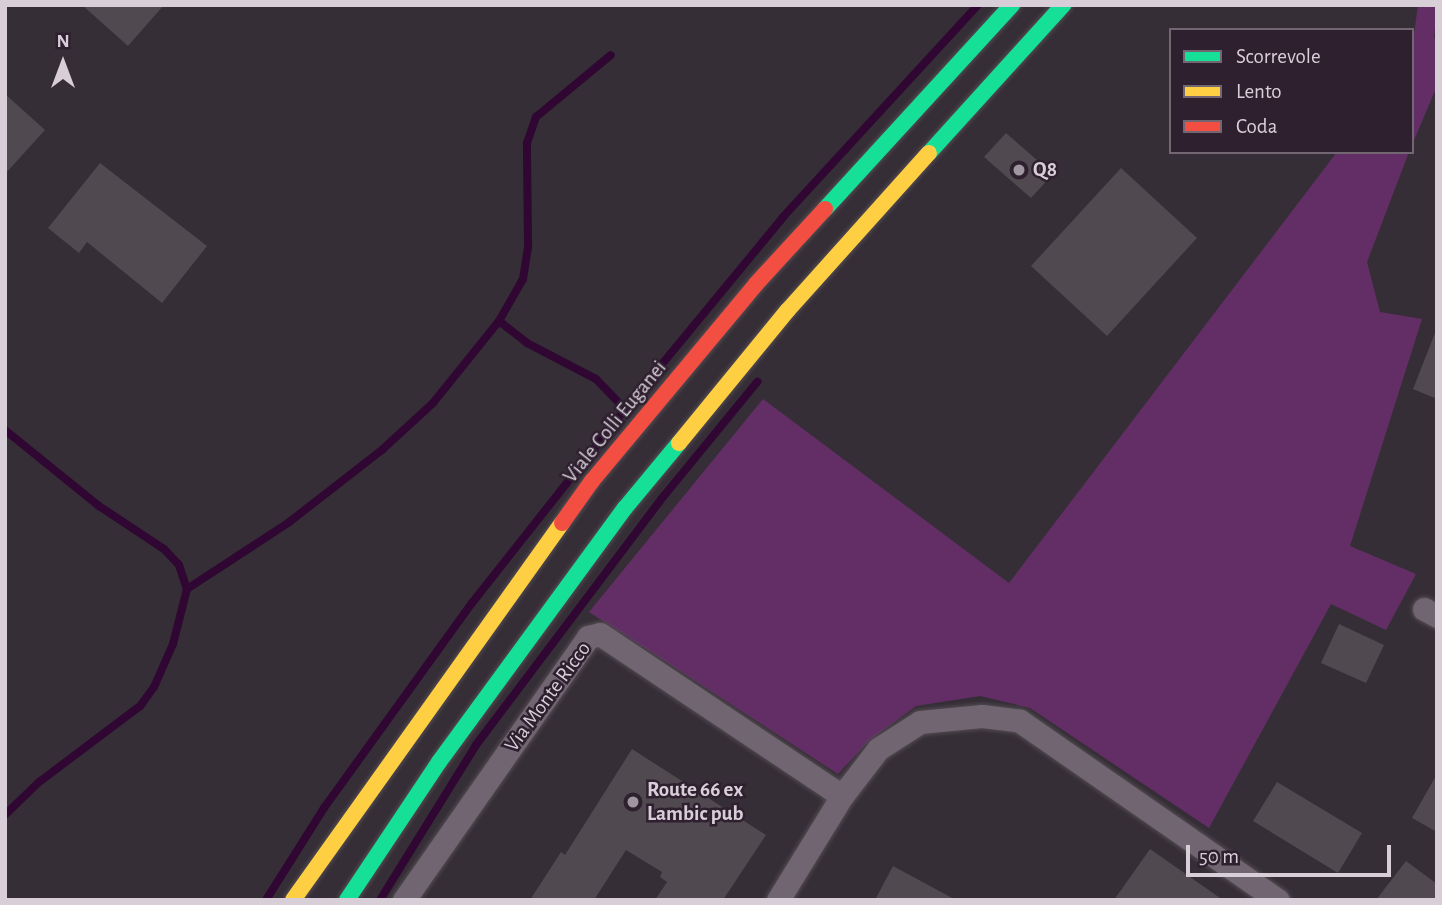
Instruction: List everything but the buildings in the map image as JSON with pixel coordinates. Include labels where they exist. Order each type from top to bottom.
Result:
[{"type":"main road","name":"Viale Colli Euganei","points":[[293,900],[405,739],[592,481],[755,284],[1012,5]]},
{"type":"main road","points":[[347,900],[446,751],[625,508],[788,310],[1063,5]]},
{"type":"street","name":"Via Monte Ricco","points":[[404,900],[588,637],[600,634],[842,796]]},
{"type":"street","points":[[778,900],[842,796],[878,749],[920,722],[982,716],[1020,721],[1278,900]]},
{"type":"shaded area","points":[[1418,5],[1437,5],[1434,38],[1437,38],[1437,86],[1414,140],[1414,34]]},
{"type":"shaded area","points":[[1335,154],[1408,154],[1367,262],[1380,312],[1422,319],[1350,546],[1416,574],[1386,630],[1331,604],[1209,828],[1030,708],[980,696],[916,706],[869,741],[838,774],[589,612],[763,399],[1009,583]]},
{"type":"waterway","points":[[266,900],[324,808],[472,603],[625,409],[783,217],[978,5]]},
{"type":"waterway","points":[[187,589],[288,523],[383,449],[433,403],[499,321],[523,279],[528,246],[527,143],[536,117],[611,55]]},
{"type":"waterway","points":[[499,321],[527,343],[596,379],[625,409]]},
{"type":"waterway","points":[[380,900],[476,745],[663,497],[757,382]]},
{"type":"waterway","points":[[5,430],[99,506],[164,549],[179,565],[187,589],[173,644],[154,687],[140,706],[39,782],[5,815]]},
{"type":"traffic: fast","points":[[825,209],[1012,5]]},
{"type":"traffic: fast","points":[[929,153],[1063,5]]},
{"type":"traffic: fast","points":[[347,900],[439,762],[625,508],[679,443]]},
{"type":"traffic: slow","points":[[679,443],[788,310],[929,153]]},
{"type":"traffic: slow","points":[[293,900],[562,523]]},
{"type":"traffic: jam","points":[[562,523],[592,481],[756,284],[825,209]]},
{"type":"place","name":"Q8","points":[[1019,170]]},
{"type":"place","name":"Route 66 ex Lambic pub","points":[[633,802]]}]
